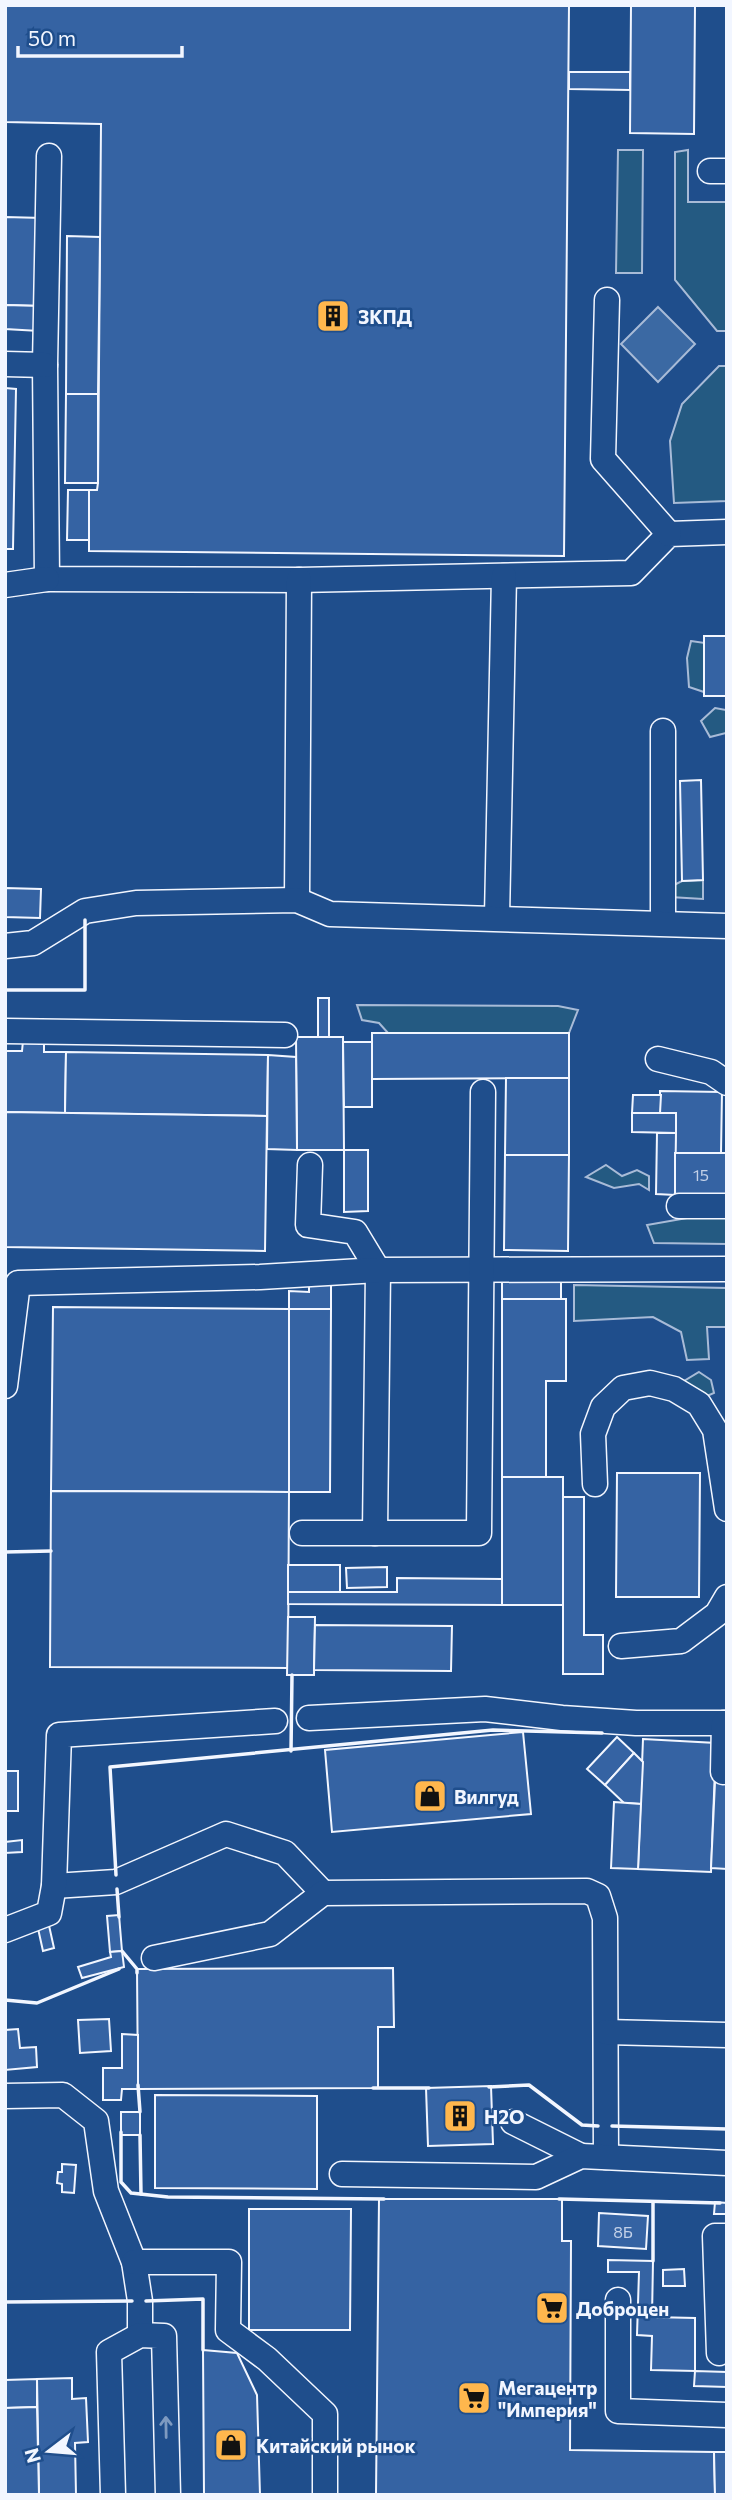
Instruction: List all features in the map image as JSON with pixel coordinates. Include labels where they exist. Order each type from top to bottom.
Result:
[{"type":"lane","points":[[47,579],[49,156]]},
{"type":"lane","points":[[607,300],[603,458],[669,534]]},
{"type":"lane","points":[[5,364],[46,365]]},
{"type":"lane","points":[[5,585],[47,579],[299,580],[631,573],[669,534],[727,532]]},
{"type":"lane","points":[[497,917],[504,576]]},
{"type":"lane","points":[[297,900],[299,580]]},
{"type":"lane","points":[[663,731],[663,923]]},
{"type":"lane","points":[[5,946],[33,943],[85,911],[136,903],[297,900],[330,914],[727,926]]},
{"type":"lane","points":[[5,1031],[285,1035]]},
{"type":"lane","points":[[658,1059],[711,1072],[727,1083]]},
{"type":"lane","points":[[302,1533],[479,1533],[483,1092]]},
{"type":"lane","points":[[310,1165],[308,1225],[355,1232],[378,1270],[375,1533]]},
{"type":"lane","points":[[679,1206],[727,1206]]},
{"type":"lane","points":[[5,1386],[18,1283],[260,1277],[378,1270],[727,1269]]},
{"type":"lane","points":[[595,1485],[593,1434],[603,1407],[624,1388],[650,1383],[674,1389],[699,1404],[715,1430],[727,1508]]},
{"type":"lane","points":[[621,1646],[681,1641],[717,1614],[727,1597]]},
{"type":"lane","points":[[309,1717],[485,1709],[624,1723],[725,1723],[723,1772]]},
{"type":"lane","points":[[5,1930],[49,1913],[54,1886],[59,1735],[275,1721]]},
{"type":"lane","points":[[54,1886],[117,1882],[226,1835],[285,1853],[323,1893]]},
{"type":"lane","points":[[154,1958],[270,1934],[323,1893],[587,1891],[598,1896],[605,1918],[606,2157]]},
{"type":"lane","points":[[606,2032],[727,2035]]},
{"type":"lane","points":[[5,2096],[63,2095],[96,2121],[106,2191],[134,2262],[141,2301],[140,2335]]},
{"type":"lane","points":[[513,2122],[581,2156],[727,2163]]},
{"type":"lane","points":[[342,2174],[536,2177],[581,2156]]},
{"type":"lane","points":[[719,2353],[715,2236],[727,2236]]},
{"type":"lane","points":[[134,2262],[229,2262],[228,2330],[267,2359],[325,2414],[324,2495]]},
{"type":"lane","points":[[618,2300],[618,2411],[727,2415]]},
{"type":"lane","points":[[113,2495],[109,2353],[140,2335],[164,2336],[168,2495]]},
{"type":"shaded area","points":[[618,150],[643,150],[642,273],[616,273]]},
{"type":"shaded area","points":[[688,150],[688,202],[727,202],[727,331],[717,331],[675,280],[675,152]]},
{"type":"shaded area","points":[[658,307],[695,344],[658,382],[621,344]]},
{"type":"shaded area","points":[[719,366],[727,366],[727,501],[674,503],[670,441],[682,404]]},
{"type":"shaded area","points":[[691,641],[705,643],[704,692],[689,687],[687,658]]},
{"type":"shaded area","points":[[715,708],[726,710],[726,733],[710,737],[701,721]]},
{"type":"shaded area","points":[[703,880],[703,899],[670,897],[672,886],[682,881]]},
{"type":"shaded area","points":[[357,1005],[558,1006],[578,1010],[569,1033],[388,1033],[379,1023],[362,1020]]},
{"type":"shaded area","points":[[606,1165],[622,1176],[637,1170],[649,1176],[649,1190],[639,1184],[614,1188],[586,1177]]},
{"type":"shaded area","points":[[727,1217],[727,1244],[654,1243],[647,1225],[687,1218]]},
{"type":"shaded area","points":[[574,1285],[727,1288],[727,1327],[707,1327],[709,1359],[687,1360],[681,1332],[653,1317],[574,1321]]},
{"type":"shaded area","points":[[699,1372],[711,1380],[714,1393],[707,1396],[684,1381]]},
{"type":"building","name":"ЗКПД","points":[[5,5],[569,5],[564,556],[89,551],[89,490],[97,490],[98,483],[101,124],[5,122]]},
{"type":"building","points":[[631,5],[695,5],[694,134],[630,133]]},
{"type":"building","points":[[569,72],[630,72],[630,90],[569,89]]},
{"type":"building","points":[[5,217],[43,218],[41,306],[5,305]]},
{"type":"building","points":[[67,236],[100,237],[98,394],[66,394]]},
{"type":"building","points":[[5,305],[41,306],[39,331],[5,329]]},
{"type":"building","points":[[5,388],[16,389],[13,549],[5,549]]},
{"type":"building","points":[[66,394],[98,394],[98,483],[65,483]]},
{"type":"building","points":[[68,490],[89,490],[89,540],[67,540]]},
{"type":"building","points":[[704,636],[727,636],[727,696],[704,696]]},
{"type":"building","points":[[701,780],[703,880],[682,881],[680,781]]},
{"type":"building","points":[[5,888],[41,889],[40,918],[5,917]]},
{"type":"building","points":[[318,998],[329,998],[329,1037],[318,1037]]},
{"type":"building","points":[[372,1033],[569,1033],[569,1078],[372,1079]]},
{"type":"building","points":[[296,1037],[343,1037],[344,1150],[297,1150]]},
{"type":"building","points":[[23,1041],[44,1042],[44,1052],[66,1052],[65,1113],[5,1112],[5,1051],[22,1051]]},
{"type":"building","points":[[343,1042],[372,1042],[372,1107],[344,1107]]},
{"type":"building","points":[[66,1052],[268,1055],[267,1116],[65,1113]]},
{"type":"building","points":[[268,1055],[296,1057],[297,1150],[267,1149]]},
{"type":"building","points":[[506,1078],[569,1078],[569,1155],[505,1155]]},
{"type":"building","points":[[660,1091],[722,1092],[721,1153],[675,1153],[676,1113],[660,1113]]},
{"type":"building","points":[[633,1095],[661,1095],[660,1113],[632,1113]]},
{"type":"building","points":[[5,1112],[267,1116],[265,1251],[5,1247]]},
{"type":"building","points":[[632,1113],[676,1113],[676,1133],[632,1132]]},
{"type":"building","points":[[657,1133],[676,1133],[675,1195],[656,1194]]},
{"type":"building","points":[[344,1150],[368,1150],[368,1211],[344,1212]]},
{"type":"building","points":[[675,1153],[727,1153],[727,1195],[675,1195]]},
{"type":"building","points":[[505,1155],[569,1155],[568,1251],[504,1250]]},
{"type":"building","points":[[502,1278],[561,1278],[561,1300],[502,1299]]},
{"type":"building","points":[[309,1283],[331,1283],[331,1309],[289,1309],[289,1291],[309,1292]]},
{"type":"building","points":[[502,1299],[566,1299],[566,1381],[546,1381],[546,1477],[502,1477]]},
{"type":"building","points":[[53,1307],[289,1309],[289,1492],[51,1491]]},
{"type":"building","points":[[289,1309],[331,1309],[330,1492],[289,1492]]},
{"type":"building","points":[[617,1473],[700,1473],[699,1597],[616,1597]]},
{"type":"building","points":[[502,1477],[563,1477],[563,1605],[502,1605]]},
{"type":"building","points":[[51,1491],[289,1492],[288,1668],[50,1667]]},
{"type":"building","points":[[563,1497],[584,1497],[584,1635],[603,1635],[603,1674],[563,1674]]},
{"type":"building","points":[[288,1565],[340,1565],[340,1592],[288,1592]]},
{"type":"building","points":[[387,1567],[387,1587],[347,1588],[346,1568]]},
{"type":"building","points":[[397,1578],[502,1579],[502,1605],[288,1604],[288,1592],[397,1592]]},
{"type":"building","points":[[288,1617],[315,1617],[314,1675],[287,1675]]},
{"type":"building","points":[[315,1625],[452,1626],[451,1671],[314,1670]]},
{"type":"building","points":[[523,1732],[531,1814],[332,1832],[325,1750]]},
{"type":"building","points":[[617,1737],[634,1753],[605,1785],[587,1769]]},
{"type":"building","points":[[643,1739],[716,1743],[711,1872],[638,1869]]},
{"type":"building","points":[[634,1753],[643,1762],[641,1804],[624,1803],[605,1785]]},
{"type":"building","points":[[5,1771],[18,1771],[18,1811],[5,1811]]},
{"type":"building","points":[[715,1782],[727,1782],[727,1869],[711,1868]]},
{"type":"building","points":[[614,1802],[641,1804],[638,1869],[611,1868]]},
{"type":"building","points":[[22,1840],[22,1852],[5,1853],[5,1842]]},
{"type":"building","points":[[119,1915],[122,1951],[110,1952],[107,1916]]},
{"type":"building","points":[[48,1921],[54,1948],[43,1951],[37,1924]]},
{"type":"building","points":[[122,1951],[124,1967],[82,1978],[78,1967],[111,1957],[110,1952]]},
{"type":"building","points":[[393,1968],[394,2027],[378,2027],[378,2088],[138,2089],[137,1969]]},
{"type":"building","points":[[109,2019],[111,2051],[80,2053],[78,2020]]},
{"type":"building","points":[[18,2029],[20,2048],[36,2047],[37,2067],[5,2070],[5,2030]]},
{"type":"building","points":[[122,2034],[138,2035],[138,2089],[122,2089],[121,2100],[103,2100],[103,2068],[122,2068]]},
{"type":"building","name":"H2O","points":[[491,2086],[493,2144],[428,2146],[426,2088]]},
{"type":"building","points":[[155,2095],[317,2096],[317,2189],[155,2188]]},
{"type":"building","points":[[121,2112],[140,2112],[140,2135],[121,2135]]},
{"type":"building","points":[[62,2164],[76,2165],[74,2193],[62,2192],[62,2184],[57,2183]]},
{"type":"building","name":"Мегацентр \"Империя\"","points":[[379,2199],[562,2199],[562,2241],[571,2241],[570,2450],[714,2452],[715,2495],[376,2495]]},
{"type":"building","points":[[715,2202],[727,2203],[727,2214],[714,2214]]},
{"type":"building","points":[[249,2209],[351,2209],[350,2330],[249,2330]]},
{"type":"building","points":[[599,2213],[648,2216],[646,2249],[598,2246]]},
{"type":"building","points":[[608,2260],[653,2261],[652,2317],[695,2318],[695,2371],[651,2370],[652,2336],[637,2335],[639,2272],[608,2272]]},
{"type":"building","points":[[684,2269],[685,2286],[663,2286],[663,2270]]},
{"type":"building","name":"Китайский рынок","points":[[203,2350],[237,2353],[257,2395],[260,2495],[204,2495]]},
{"type":"building","points":[[695,2371],[727,2372],[727,2387],[694,2386]]},
{"type":"building","points":[[72,2378],[72,2399],[86,2398],[88,2442],[75,2443],[76,2495],[39,2495],[37,2379]]},
{"type":"building","points":[[37,2379],[37,2407],[5,2408],[5,2380]]},
{"type":"building","points":[[37,2407],[39,2495],[5,2495],[5,2408]]},
{"type":"building","points":[[714,2452],[727,2452],[727,2495],[715,2495]]},
{"type":"wall","points":[[5,990],[85,990],[85,920]]},
{"type":"wall","points":[[5,1552],[51,1551]]},
{"type":"wall","points":[[291,1751],[292,1675]]},
{"type":"wall","points":[[116,1875],[110,1767],[493,1730],[602,1733]]},
{"type":"wall","points":[[117,1889],[119,1917]]},
{"type":"wall","points":[[122,1951],[137,1969],[137,1973]]},
{"type":"wall","points":[[5,2000],[37,2003],[119,1969]]},
{"type":"wall","points":[[138,2085],[140,2112]]},
{"type":"wall","points":[[489,2087],[529,2085],[582,2125],[598,2126]]},
{"type":"wall","points":[[373,2088],[429,2088]]},
{"type":"wall","points":[[612,2126],[727,2129]]},
{"type":"wall","points":[[121,2132],[121,2182],[131,2193],[168,2197],[384,2199]]},
{"type":"wall","points":[[140,2135],[141,2194]]},
{"type":"wall","points":[[559,2199],[720,2203]]},
{"type":"wall","points":[[653,2202],[653,2261]]},
{"type":"wall","points":[[146,2301],[203,2299],[203,2350]]},
{"type":"wall","points":[[5,2302],[132,2301]]},
{"type":"place","name":"ЗКПД","points":[[333,316]]},
{"type":"place","name":"Вилгуд","points":[[430,1796]]},
{"type":"place","name":"H2O","points":[[460,2116]]},
{"type":"place","name":"Доброцен","points":[[552,2308]]},
{"type":"place","name":"Мегацентр \"Империя\"","points":[[474,2398]]},
{"type":"place","name":"Китайский рынок","points":[[231,2445]]}]
